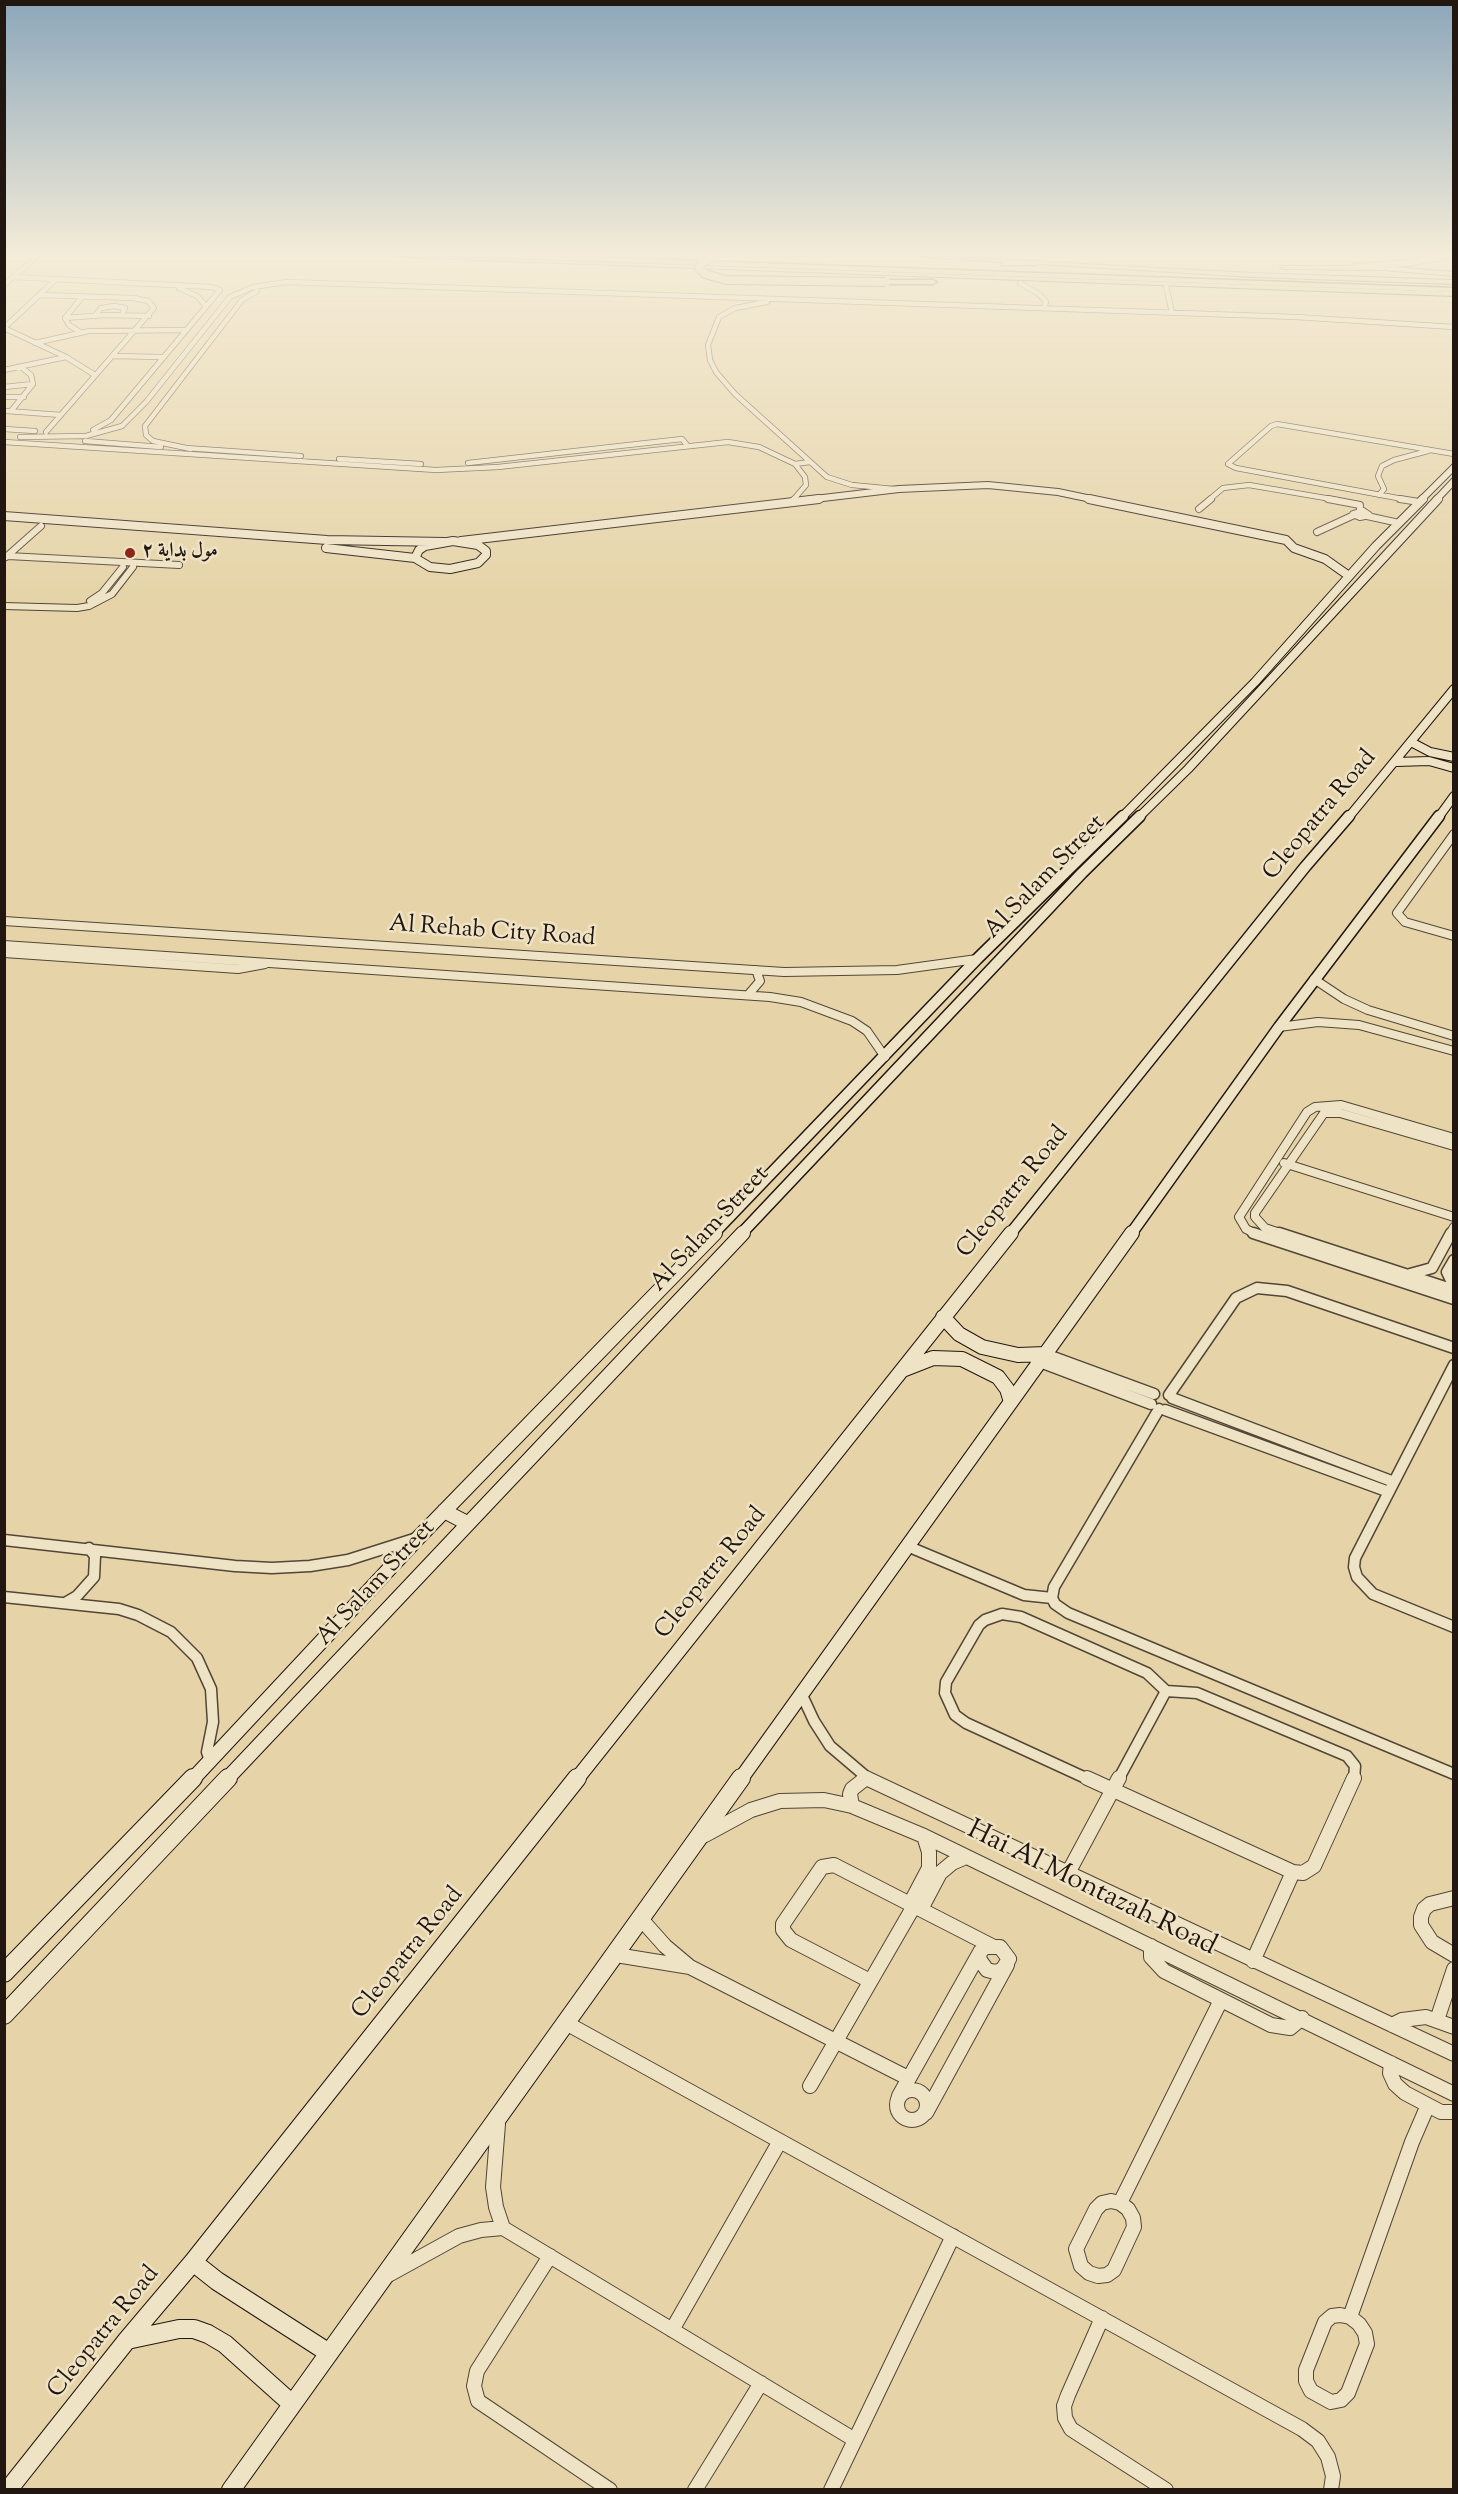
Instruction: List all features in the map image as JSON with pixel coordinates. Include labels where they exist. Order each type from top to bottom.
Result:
[{"type":"main road","name":"Al Salam Street","points":[[4,1973],[210,1761],[444,1511],[885,1057],[977,959],[1070,870],[1255,682],[1349,576],[1454,467]]},
{"type":"main road","name":"Al Salam Street","points":[[4,2015],[1082,873],[1188,769],[1454,481]]},
{"type":"main road","points":[[4,516],[371,542],[445,542],[899,489],[970,485],[1058,492],[1286,540],[1294,548],[1325,559],[1349,576]]},
{"type":"main road","points":[[4,523],[363,551],[415,558],[430,567],[450,569],[478,563],[486,555],[486,551],[478,545],[461,541]]},
{"type":"main road","points":[[363,551],[371,542]]},
{"type":"main road","points":[[415,558],[418,550],[445,542]]},
{"type":"main road","name":"Cleopatra Road","points":[[8,2490],[127,2340],[193,2262],[943,1317],[1305,867],[1396,762],[1454,689]]},
{"type":"main road","points":[[1411,742],[1430,752],[1454,757]]},
{"type":"main road","points":[[1396,762],[1430,761],[1454,768]]},
{"type":"main road","points":[[231,2490],[1314,979],[1454,796]]},
{"type":"main road","points":[[1070,870],[1082,873]]},
{"type":"main road","points":[[943,1317],[959,1334],[982,1347],[1042,1358]]},
{"type":"main road","points":[[903,1370],[933,1358],[962,1359],[998,1377],[1007,1389],[1011,1402]]},
{"type":"main road","points":[[444,1511],[467,1522]]},
{"type":"main road","points":[[193,2262],[217,2281],[329,2353]]},
{"type":"main road","points":[[127,2340],[179,2328],[194,2329],[208,2334],[225,2344],[292,2404]]},
{"type":"street","points":[[8,411],[24,397],[33,384],[29,373]]},
{"type":"street","points":[[46,432],[95,375],[92,373]]},
{"type":"street","points":[[4,429],[82,432],[108,424],[149,373]]},
{"type":"street","points":[[20,437],[86,436],[116,429],[129,421],[167,373]]},
{"type":"street","points":[[184,373],[147,421],[144,431],[150,440],[191,449]]},
{"type":"street","points":[[717,373],[727,386],[827,477],[860,486],[899,489]]},
{"type":"street","points":[[4,387],[33,384]]},
{"type":"street","points":[[4,397],[24,397]]},
{"type":"street","points":[[8,411],[61,414]]},
{"type":"street","points":[[129,421],[147,421]]},
{"type":"street","points":[[1421,500],[1236,468],[1228,464],[1270,426],[1277,424],[1454,454]]},
{"type":"street","points":[[4,436],[414,464],[463,464],[682,439],[687,445]]},
{"type":"street","points":[[4,442],[403,470],[461,470],[687,445],[721,442],[750,444],[795,464],[805,477],[806,485],[802,492],[789,502]]},
{"type":"street","points":[[1381,493],[1378,473],[1382,466],[1394,460],[1431,450]]},
{"type":"street","points":[[268,460],[277,457],[275,454]]},
{"type":"street","points":[[299,462],[297,459],[306,456]]},
{"type":"street","points":[[795,464],[810,462]]},
{"type":"street","points":[[1199,509],[1223,488],[1249,485],[1354,503],[1360,506],[1360,511]]},
{"type":"street","points":[[1354,515],[1354,512],[1360,511],[1368,515]]},
{"type":"street","points":[[1317,532],[1354,515],[1368,515],[1400,522]]},
{"type":"street","points":[[6,555],[19,538],[38,525]]},
{"type":"street","points":[[6,555],[27,539],[38,525]]},
{"type":"street","points":[[19,538],[27,539]]},
{"type":"street","points":[[6,555],[123,567],[177,568]]},
{"type":"street","points":[[6,555],[148,567]]},
{"type":"street","points":[[4,604],[77,604],[91,601],[102,593],[123,567]]},
{"type":"street","points":[[35,604],[77,608],[98,603],[111,594],[133,567]]},
{"type":"street","points":[[1454,834],[1397,913],[1405,922],[1454,936]]},
{"type":"street","name":"Al Rehab City Road","points":[[4,921],[756,970],[869,971],[977,959]]},
{"type":"street","name":"Al Rehab City Road","points":[[4,945],[748,995],[801,1002],[852,1021],[867,1031],[885,1057]]},
{"type":"street","points":[[4,953],[238,969],[271,962]]},
{"type":"street","points":[[748,995],[758,986],[759,976],[756,970]]},
{"type":"street","points":[[1314,979],[1344,999],[1381,1015],[1454,1036]]},
{"type":"street","points":[[1372,1027],[1381,1015]]},
{"type":"street","points":[[1280,1027],[1332,1022],[1372,1027],[1454,1051]]},
{"type":"street","points":[[1454,1138],[1348,1106],[1327,1104],[1315,1107],[1307,1112],[1240,1213],[1240,1221],[1246,1229],[1258,1235],[1454,1299]]},
{"type":"street","points":[[1454,1146],[1340,1113],[1329,1112],[1320,1116],[1255,1214],[1260,1225],[1454,1288]]},
{"type":"street","points":[[1275,1160],[1454,1217]]},
{"type":"street","points":[[1406,1274],[1421,1273],[1432,1268],[1454,1227]]},
{"type":"street","points":[[1454,1260],[1447,1272],[1454,1288]]},
{"type":"street","points":[[1454,1348],[1287,1291],[1257,1288],[1236,1298],[1171,1397],[1157,1404],[1054,1587],[1052,1598],[1055,1604],[1068,1613],[1454,1774]]},
{"type":"street","points":[[1042,1358],[1157,1404],[1391,1487]]},
{"type":"street","points":[[1454,1365],[1355,1558],[1357,1577],[1373,1594],[1454,1627]]},
{"type":"street","points":[[1157,1404],[1173,1407],[1171,1397]]},
{"type":"street","points":[[1171,1397],[1391,1487]]},
{"type":"street","points":[[4,1540],[235,1566],[272,1568],[348,1560],[419,1538]]},
{"type":"street","points":[[907,1546],[1024,1595],[1052,1598]]},
{"type":"street","points":[[64,1603],[77,1596],[94,1576],[95,1556],[89,1548]]},
{"type":"street","points":[[4,1597],[119,1609],[138,1614],[171,1632],[185,1643],[197,1658],[211,1689],[213,1722],[207,1752],[210,1761]]},
{"type":"street","points":[[1011,1615],[1147,1672],[1166,1690],[1197,1693],[1341,1753],[1352,1761],[1355,1766],[1354,1777],[1314,1866],[1303,1873],[1293,1872],[966,1724],[955,1714],[945,1693],[946,1682],[979,1625],[993,1616],[1011,1615]]},
{"type":"street","points":[[1068,1873],[1166,1690]]},
{"type":"street","name":"Hai Al Montazah Road","points":[[801,1693],[814,1721],[830,1746],[866,1778],[1454,2054]]},
{"type":"street","points":[[852,1806],[850,1794],[852,1789],[866,1778]]},
{"type":"street","name":"Hai Al Montazah Road","points":[[699,1838],[751,1810],[780,1801],[816,1799],[852,1806],[924,1836],[1302,2018],[1454,2094]]},
{"type":"street","points":[[915,1907],[929,1868],[924,1836]]},
{"type":"street","points":[[810,2086],[915,1907],[940,1873],[951,1863],[966,1857]]},
{"type":"street","points":[[870,1981],[791,1940],[783,1930],[783,1924],[818,1871],[828,1865],[915,1907],[986,1949],[1006,1952],[1009,1959],[926,2113],[921,2118],[913,2120],[898,2113],[896,2105],[898,2098],[986,1949]]},
{"type":"street","points":[[1253,1961],[1293,1872]]},
{"type":"street","points":[[1454,1898],[1430,1904],[1424,1909],[1421,1917],[1421,1925],[1432,1942],[1454,1955]]},
{"type":"street","points":[[641,1919],[665,1946],[690,1967],[908,2078]]},
{"type":"street","points":[[1151,1946],[1151,1958],[1158,1968],[1221,2000],[1281,2028],[1290,2028],[1302,2018]]},
{"type":"street","points":[[986,1949],[979,1959],[987,1970],[995,1972],[1007,1965]]},
{"type":"street","points":[[616,1955],[690,1967]]},
{"type":"street","points":[[1437,2020],[1454,1968]]},
{"type":"street","points":[[1120,2203],[1221,2000]]},
{"type":"street","points":[[1392,2025],[1413,2018],[1437,2020],[1454,2027]]},
{"type":"street","points":[[566,2023],[1302,2429],[1317,2441],[1328,2457],[1333,2476],[1330,2490]]},
{"type":"street","points":[[1391,2062],[1390,2073],[1395,2084],[1405,2093],[1442,2112],[1454,2112]]},
{"type":"street","points":[[898,2098],[903,2092],[919,2092],[928,2105],[926,2113]]},
{"type":"street","points":[[1350,2318],[1412,2142],[1428,2105]]},
{"type":"street","points":[[499,2116],[493,2187],[496,2207],[503,2228]]},
{"type":"street","points":[[672,2330],[780,2141]]},
{"type":"street","points":[[1111,2201],[1120,2203],[1128,2209],[1133,2218],[1134,2228],[1114,2270],[1107,2275],[1098,2276],[1089,2273],[1081,2266],[1077,2258],[1077,2249],[1096,2209],[1102,2203],[1111,2201]]},
{"type":"street","points":[[382,2278],[459,2236],[481,2230],[503,2228],[855,2440]]},
{"type":"street","points":[[831,2490],[953,2236]]},
{"type":"street","points":[[550,2256],[477,2371],[474,2386],[478,2401],[610,2490]]},
{"type":"street","points":[[1340,2315],[1350,2318],[1359,2324],[1365,2333],[1367,2344],[1348,2393],[1341,2400],[1331,2402],[1311,2391],[1306,2380],[1306,2370],[1325,2322],[1332,2316],[1340,2315]]},
{"type":"street","points":[[1102,2318],[1064,2406],[1065,2418],[1071,2429],[1166,2490]]},
{"type":"street","points":[[695,2490],[761,2383]]},
{"type":"place","name":"مول بداية ۲","points":[[130,553]]}]
